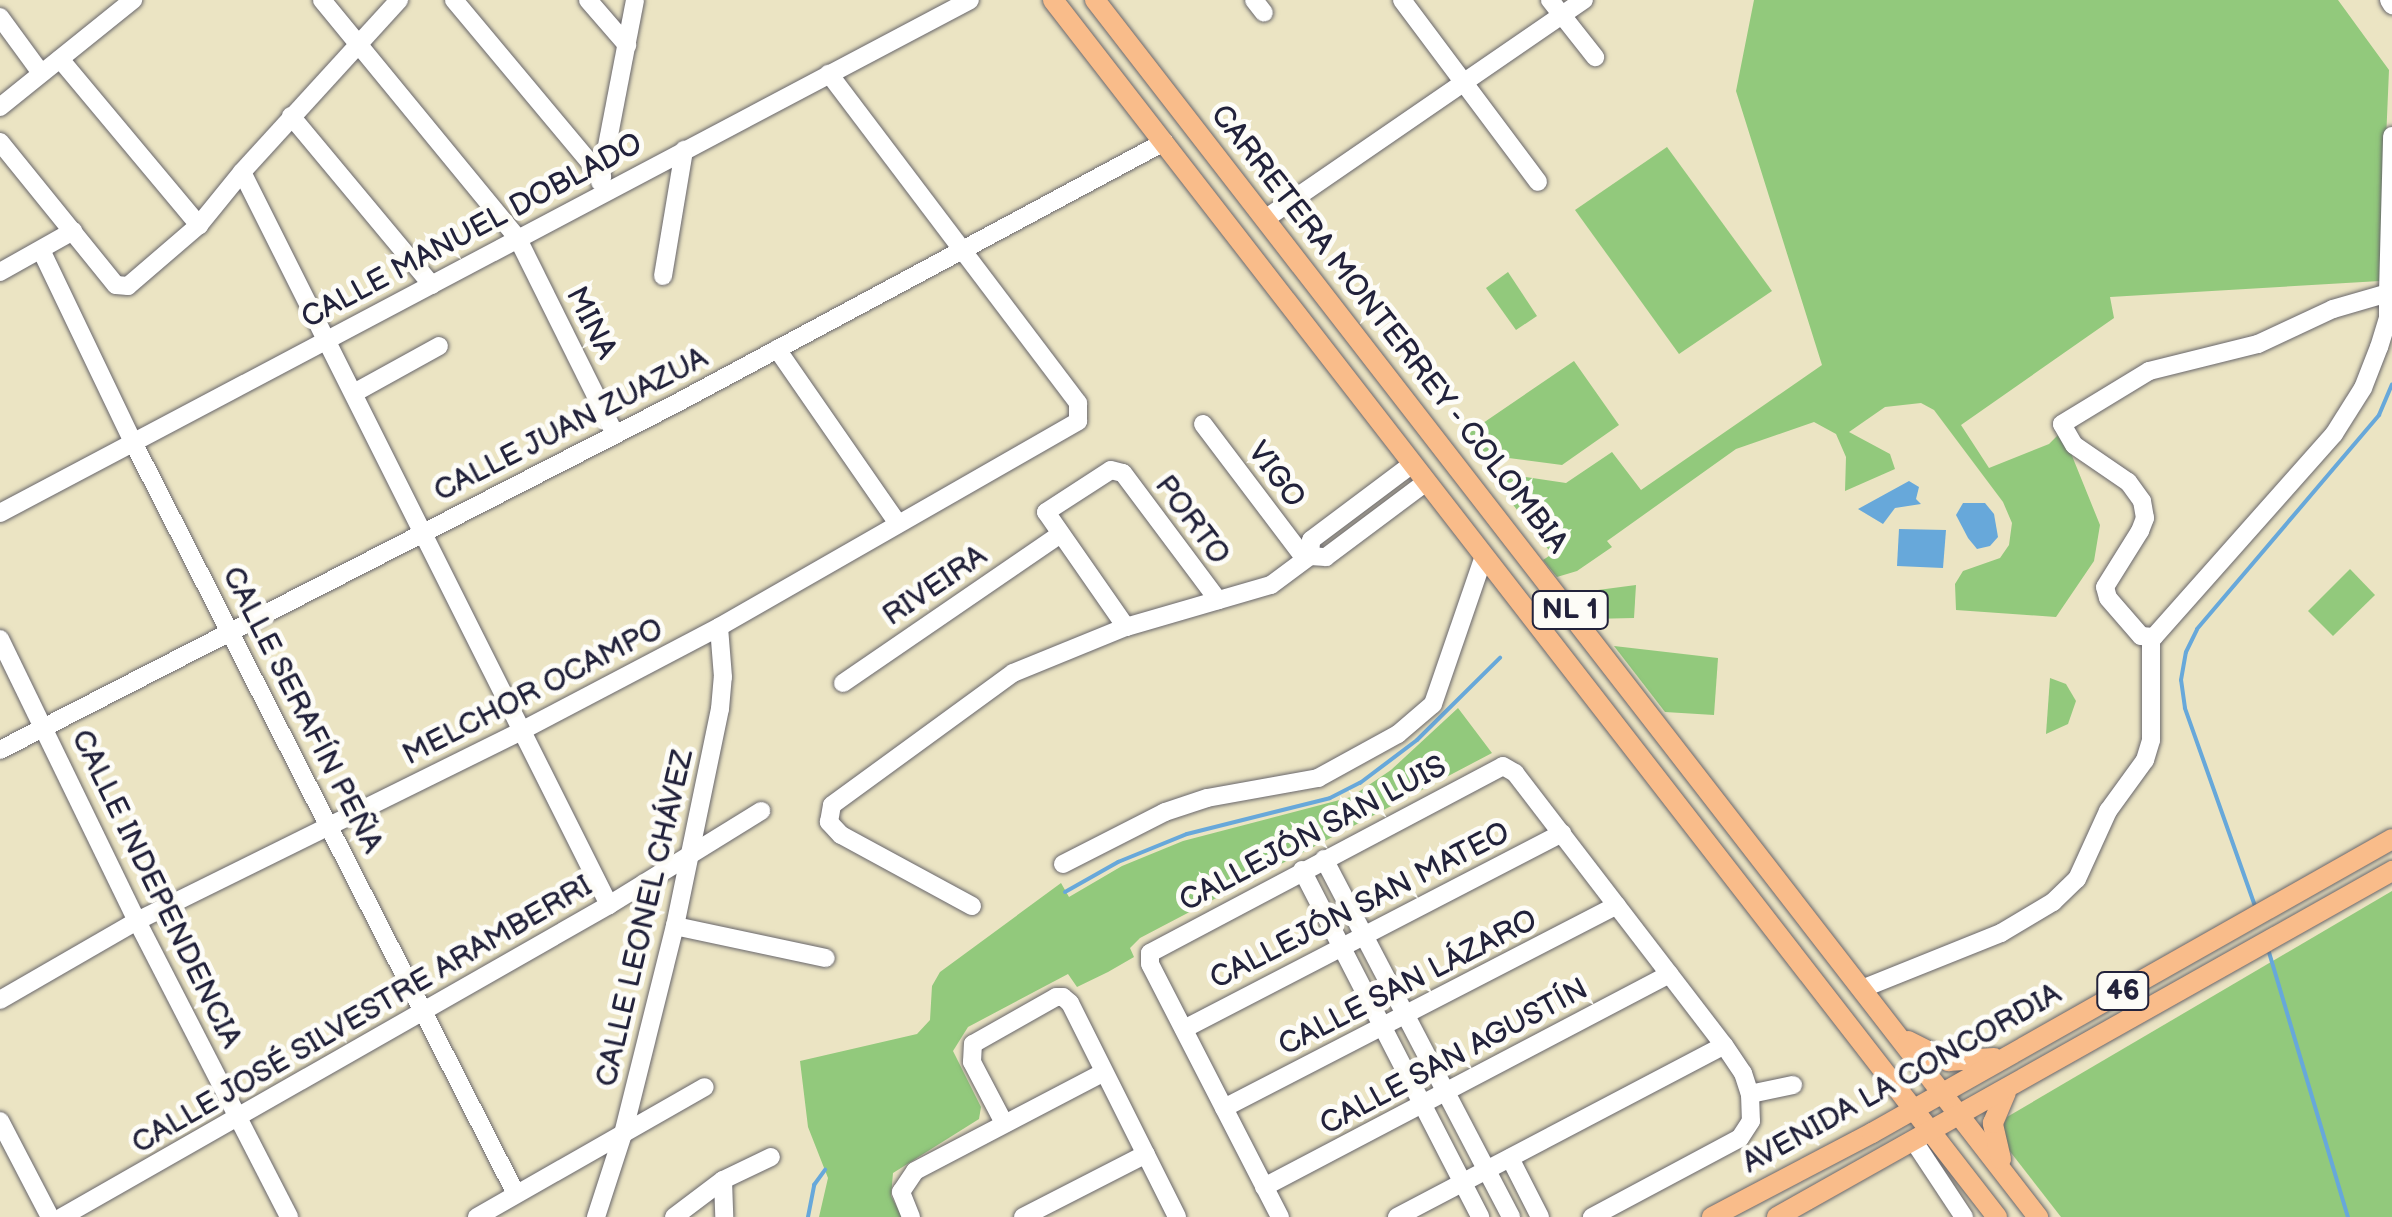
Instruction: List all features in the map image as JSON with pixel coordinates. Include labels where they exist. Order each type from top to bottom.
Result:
[{"type":"main road","name":"CARRETERA MONTERREY - COLOMBIA","points":[[1054,0],[1483,559],[1914,1109],[1924,1138],[1997,1217]]},
{"type":"main road","name":"CARRETERA MONTERREY - COLOMBIA","points":[[1100,2],[2038,1217]]},
{"type":"main road","name":"AVENIDA LA CONCORDIA","points":[[1712,1217],[1942,1094],[2392,838]]},
{"type":"main road","name":"AVENIDA LA CONCORDIA","points":[[1779,1216],[1960,1118],[2392,871]]},
{"type":"main road","points":[[1902,1038],[1948,1061],[1971,1062],[2011,1055]]},
{"type":"main road","points":[[2006,1176],[1993,1130],[2008,1090]]},
{"type":"main road","points":[[1766,1189],[1779,1216]]},
{"type":"street","points":[[0,107],[133,0]]},
{"type":"street","name":"MINA","points":[[322,0],[516,237],[615,434]]},
{"type":"street","points":[[0,142],[116,286],[124,288],[162,262],[200,225],[291,116],[399,0]]},
{"type":"street","points":[[454,0],[602,177]]},
{"type":"street","points":[[588,0],[627,45]]},
{"type":"street","points":[[595,197],[635,0]]},
{"type":"street","name":"CALLE MANUEL DOBLADO","points":[[0,513],[970,0]]},
{"type":"street","points":[[1402,0],[1538,182]]},
{"type":"street","points":[[1265,219],[1466,82],[1556,8],[1584,0]]},
{"type":"street","points":[[1556,8],[1595,57]]},
{"type":"street","points":[[0,17],[42,74]]},
{"type":"street","points":[[60,59],[200,225]]},
{"type":"street","points":[[829,74],[960,249]]},
{"type":"street","points":[[291,116],[432,285]]},
{"type":"street","points":[[1864,988],[2001,933],[2054,902],[2077,880],[2108,811],[2145,760],[2151,740],[2151,638],[2264,518],[2334,434],[2363,388],[2379,347],[2388,293],[2392,136]]},
{"type":"street","name":"CALLE JUAN ZUAZUA","points":[[0,750],[615,434],[1164,142]]},
{"type":"street","points":[[662,276],[684,150]]},
{"type":"street","points":[[242,172],[609,905]]},
{"type":"street","points":[[0,272],[73,231]]},
{"type":"street","name":"MELCHOR OCAMPO","points":[[0,1000],[137,921],[521,731],[719,626],[1082,416],[1078,403],[960,249]]},
{"type":"street","name":"CALLE SERAFÍN PEÑA","points":[[41,250],[133,442],[516,1194]]},
{"type":"street","points":[[2151,638],[2142,636],[2105,592],[2107,581],[2145,518],[2142,501],[2128,482],[2074,445],[2062,424],[2149,371],[2258,344],[2333,308],[2388,293]]},
{"type":"street","points":[[354,394],[439,346]]},
{"type":"street","points":[[776,348],[897,522]]},
{"type":"street","name":"VIGO","points":[[1204,424],[1308,558]]},
{"type":"street","points":[[1308,558],[1311,540],[1411,466]]},
{"type":"street","name":"PORTO","points":[[1059,535],[1046,512],[1111,470],[1123,472],[1218,600]]},
{"type":"street","points":[[972,906],[841,835],[829,822],[832,805],[1013,673],[1126,627],[1271,585],[1308,558],[1326,558],[1425,484]]},
{"type":"street","points":[[1336,522],[1350,540]]},
{"type":"street","points":[[1059,535],[1126,627]]},
{"type":"street","name":"RIVEIRA","points":[[842,683],[1059,535]]},
{"type":"street","points":[[1064,864],[1133,825],[1207,798],[1318,778],[1407,728],[1433,704],[1483,559]]},
{"type":"street","name":"CALLE LEONEL CHÁVEZ","points":[[596,1217],[623,1134],[675,926],[720,709],[723,677],[719,626]]},
{"type":"street","name":"CALLE INDEPENDENCIA","points":[[0,638],[137,921],[289,1217]]},
{"type":"street","name":"CALLEJÓN SAN LUIS","points":[[1184,1029],[1150,964],[1150,953],[1302,870],[1503,766],[1515,773],[1562,833]]},
{"type":"street","name":"CALLE JOSÉ SILVESTRE ARAMBERRI","points":[[62,1217],[422,1014],[760,812]]},
{"type":"street","points":[[1562,833],[1724,1045],[1750,1094],[1749,1128],[1740,1138],[1592,1217]]},
{"type":"street","name":"CALLEJÓN SAN MATEO","points":[[1184,1029],[1562,833]]},
{"type":"street","points":[[1324,859],[1511,1217]]},
{"type":"street","points":[[1302,870],[1480,1217]]},
{"type":"street","name":"CALLE SAN LÁZARO","points":[[1224,1108],[1617,905]]},
{"type":"street","points":[[675,926],[826,958]]},
{"type":"street","name":"CALLE SAN AGUSTÍN","points":[[1264,1187],[1423,1107],[1669,974]]},
{"type":"street","points":[[1004,1123],[970,1051],[978,1038],[1056,997],[1063,997],[1177,1217]]},
{"type":"street","points":[[1184,1029],[1280,1217]]},
{"type":"street","points":[[1397,1217],[1724,1045]]},
{"type":"street","points":[[910,1217],[901,1192],[911,1175],[1104,1072]]},
{"type":"street","points":[[1750,1094],[1793,1085]]},
{"type":"street","points":[[477,1217],[706,1086]]},
{"type":"street","points":[[0,1121],[50,1217]]},
{"type":"street","points":[[1924,1138],[1964,1217]]},
{"type":"street","points":[[1023,1217],[1146,1154]]},
{"type":"street","points":[[674,1217],[723,1180],[771,1158]]},
{"type":"street","points":[[1510,1158],[1540,1217]]},
{"type":"street","points":[[723,1180],[724,1217]]},
{"type":"street","points":[[1436,1198],[1446,1217]]},
{"type":"green space","points":[[1754,0],[2338,0],[2389,70],[2380,281],[2110,297],[2114,318],[1961,425],[1989,468],[2049,444],[2062,431],[2100,525],[2094,561],[2056,617],[1956,610],[1955,584],[1963,571],[2000,558],[2009,545],[2012,523],[2003,502],[1934,410],[1921,403],[1885,407],[1849,432],[1890,454],[1895,469],[1845,491],[1846,457],[1836,434],[1814,422],[1736,449],[1607,541],[1612,547],[1577,571],[1557,577],[1543,560],[1552,554],[1495,482],[1506,474],[1566,483],[1612,452],[1641,490],[1822,365],[1736,91]]},
{"type":"green space","points":[[1667,147],[1772,291],[1679,354],[1575,210]]},
{"type":"green space","points":[[1508,272],[1537,316],[1516,330],[1486,288]]},
{"type":"green space","points":[[1574,361],[1619,425],[1562,465],[1501,457],[1487,467],[1464,436]]},
{"type":"green space","points":[[2350,569],[2375,595],[2333,636],[2308,611]]},
{"type":"green space","points":[[1636,585],[1634,618],[1590,619],[1590,598],[1598,590]]},
{"type":"green space","points":[[1614,646],[1718,658],[1714,715],[1665,712]]},
{"type":"green space","points":[[2050,678],[2066,684],[2076,701],[2068,724],[2046,734]]},
{"type":"green space","points":[[1458,708],[1492,753],[1140,938],[1130,948],[1134,957],[1108,972],[1077,987],[1068,974],[968,1027],[953,1051],[981,1107],[979,1119],[893,1173],[891,1196],[902,1217],[819,1217],[828,1178],[808,1127],[800,1061],[917,1034],[930,1020],[932,986],[940,972],[1061,883],[1069,897],[1122,866],[1183,841],[1351,797],[1391,770]]},
{"type":"green space","points":[[2392,891],[2392,1217],[2061,1217],[2005,1145],[2002,1128],[2007,1117]]},
{"type":"water","points":[[1909,481],[1919,487],[1916,499],[1921,504],[1895,508],[1883,524],[1858,509]]},
{"type":"water","points":[[1963,503],[1985,503],[1994,514],[1998,537],[1990,546],[1977,549],[1968,538],[1956,515]]},
{"type":"water","points":[[1899,529],[1946,530],[1943,568],[1897,566]]},
{"type":"waterway","points":[[2255,906],[2185,708],[2181,680],[2186,652],[2197,629],[2379,415],[2392,385]]},
{"type":"waterway","points":[[1065,892],[1118,862],[1187,834],[1330,798],[1360,783],[1417,740],[1500,658]]},
{"type":"waterway","points":[[2268,949],[2348,1217]]},
{"type":"waterway","points":[[808,1217],[814,1185],[825,1170]]}]
